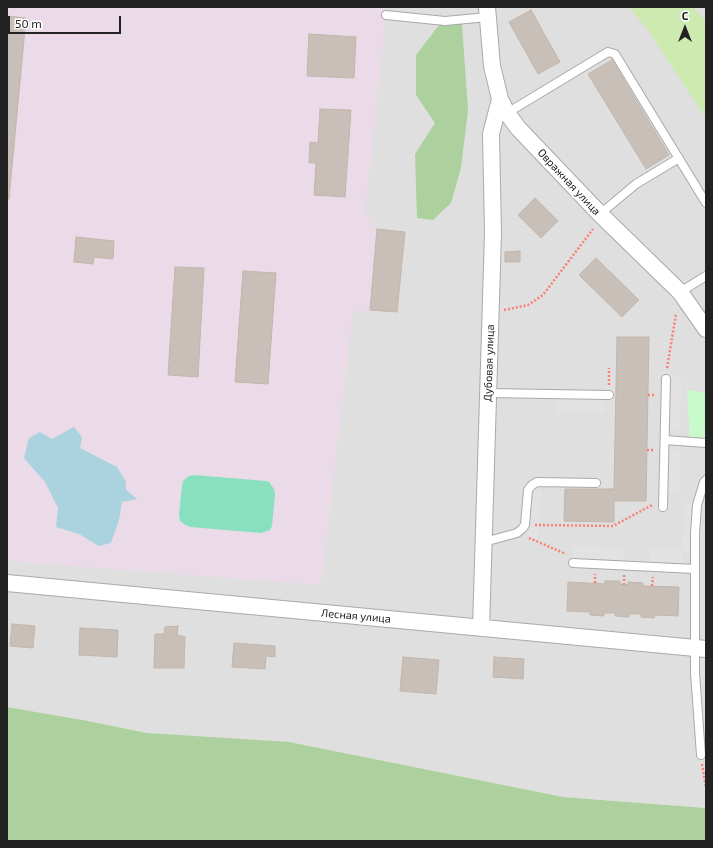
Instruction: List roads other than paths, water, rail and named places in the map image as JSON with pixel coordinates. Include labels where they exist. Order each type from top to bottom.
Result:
[{"type":"street","name":"Овражная улица","points":[[487,12],[492,66],[500,99],[507,114],[518,128],[600,214],[680,292],[706,329]]},
{"type":"street","name":"Дубовая улица","points":[[481,628],[493,233],[491,134],[500,99]]},
{"type":"street","name":"Лесная улица","points":[[7,583],[700,649]]},
{"type":"lane","points":[[386,15],[446,21],[487,12]]},
{"type":"lane","points":[[507,114],[608,52],[615,54],[706,203]]},
{"type":"lane","points":[[600,214],[636,184],[679,158]]},
{"type":"lane","points":[[680,292],[706,276]]},
{"type":"lane","points":[[664,507],[666,379]]},
{"type":"lane","points":[[488,393],[609,395]]},
{"type":"lane","points":[[665,440],[706,443]]},
{"type":"lane","points":[[701,755],[702,720],[700,649],[695,569],[695,534],[697,505],[704,482],[706,480]]},
{"type":"lane","points":[[484,542],[517,533],[522,530],[525,525],[528,490],[537,482],[596,483]]},
{"type":"lane","points":[[573,563],[695,569]]},
{"type":"water","points":[[74,427],[82,437],[80,448],[117,467],[126,482],[126,490],[137,499],[122,502],[119,520],[111,543],[99,546],[79,534],[56,527],[58,508],[45,482],[24,458],[29,438],[40,432],[52,439]]}]
